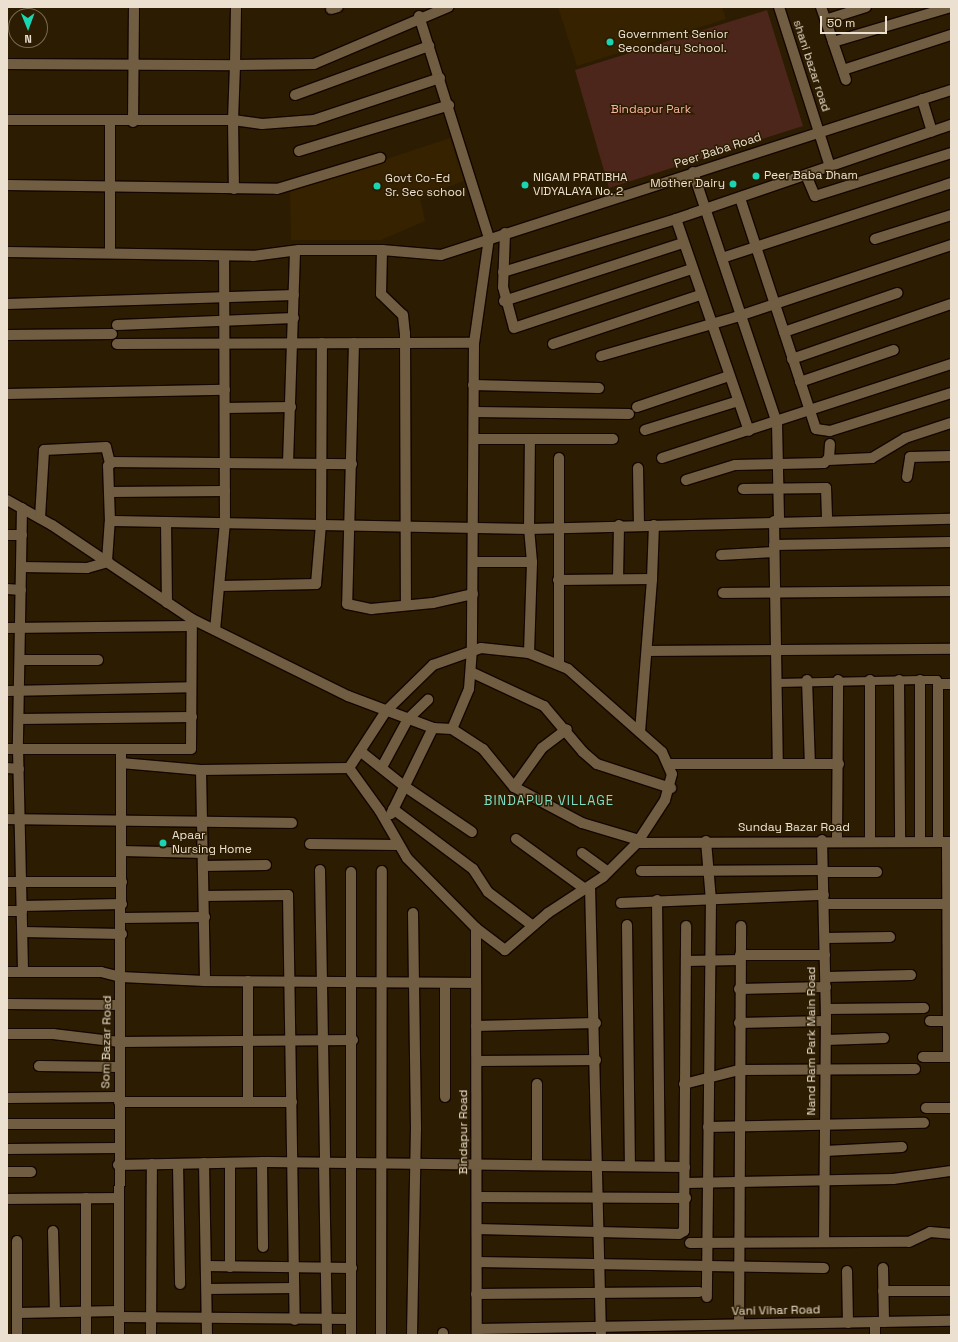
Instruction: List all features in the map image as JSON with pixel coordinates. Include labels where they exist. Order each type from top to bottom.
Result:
[{"type":"street","points":[[133,122],[134,7]]},
{"type":"street","points":[[234,189],[233,120],[236,7]]},
{"type":"street","points":[[7,64],[133,66],[314,64],[419,16],[448,7]]},
{"type":"street","name":"shani bazar road","points":[[779,7],[830,167]]},
{"type":"street","points":[[821,7],[844,75],[951,35]]},
{"type":"street","points":[[825,20],[866,7]]},
{"type":"street","points":[[833,42],[951,7]]},
{"type":"street","points":[[419,16],[449,105],[489,238],[474,343],[473,385],[475,526],[472,649],[467,698],[452,729]]},
{"type":"street","points":[[295,95],[429,46]]},
{"type":"street","points":[[7,120],[133,122],[233,120],[262,124],[314,120],[440,78]]},
{"type":"street","name":"Peer Baba Road","points":[[7,252],[110,252],[224,256],[295,250],[382,250],[435,256],[951,90]]},
{"type":"street","points":[[922,99],[932,132]]},
{"type":"street","points":[[299,151],[449,105]]},
{"type":"street","points":[[110,122],[110,252]]},
{"type":"street","points":[[503,272],[740,198],[951,125]]},
{"type":"street","points":[[806,175],[815,196],[951,153]]},
{"type":"street","points":[[7,184],[277,189],[380,158]]},
{"type":"street","points":[[693,172],[777,423],[778,489],[773,592],[777,683],[778,764]]},
{"type":"street","points":[[722,258],[951,183]]},
{"type":"street","points":[[740,198],[816,429],[824,433],[951,393]]},
{"type":"street","points":[[875,239],[951,215]]},
{"type":"street","points":[[676,219],[691,269],[749,431]]},
{"type":"street","points":[[505,233],[503,272],[504,301],[514,328],[691,269]]},
{"type":"street","points":[[504,301],[683,243]]},
{"type":"street","points":[[600,356],[742,315],[774,302],[951,245]]},
{"type":"street","points":[[288,464],[294,318],[295,250]]},
{"type":"street","points":[[382,250],[381,294],[403,315],[405,343],[408,526],[406,603]]},
{"type":"street","points":[[215,630],[221,586],[225,523],[225,390],[223,344],[224,256]]},
{"type":"street","points":[[784,332],[897,293]]},
{"type":"street","points":[[7,304],[223,300],[294,295]]},
{"type":"street","points":[[553,344],[700,295]]},
{"type":"street","points":[[792,359],[951,304]]},
{"type":"street","points":[[117,325],[294,318]]},
{"type":"street","points":[[7,335],[112,334]]},
{"type":"street","points":[[117,344],[223,344],[293,342],[474,343]]},
{"type":"street","points":[[221,586],[316,584],[321,524],[322,343]]},
{"type":"street","points":[[354,343],[352,464],[347,604],[371,609],[406,603],[433,603],[473,594]]},
{"type":"street","points":[[800,382],[894,350]]},
{"type":"street","points":[[662,458],[777,423],[951,364]]},
{"type":"street","points":[[637,407],[729,376]]},
{"type":"street","points":[[473,385],[599,388]]},
{"type":"street","points":[[7,394],[225,390]]},
{"type":"street","points":[[645,430],[738,401]]},
{"type":"street","points":[[225,408],[291,407]]},
{"type":"street","points":[[474,412],[629,414]]},
{"type":"street","points":[[686,480],[732,466],[778,462],[872,458],[905,438],[951,423]]},
{"type":"street","points":[[474,439],[613,439]]},
{"type":"street","points":[[529,653],[532,562],[528,529],[530,439]]},
{"type":"street","points":[[828,460],[830,444]]},
{"type":"street","points":[[40,518],[44,450],[106,447],[110,463],[110,522],[108,561]]},
{"type":"street","points":[[908,477],[910,457],[951,456]]},
{"type":"street","points":[[559,458],[559,664]]},
{"type":"street","points":[[110,463],[352,464]]},
{"type":"street","points":[[638,468],[639,525]]},
{"type":"street","points":[[742,489],[826,488],[827,521]]},
{"type":"street","points":[[109,492],[225,491]]},
{"type":"street","points":[[7,500],[40,518],[108,561],[191,622],[215,630],[348,696],[433,728],[452,729],[483,748],[514,787],[542,748],[567,729]]},
{"type":"street","points":[[22,508],[18,749],[23,972]]},
{"type":"street","points":[[110,522],[475,526],[528,529],[560,526],[776,521],[951,520]]},
{"type":"street","points":[[166,522],[167,603]]},
{"type":"street","points":[[618,579],[619,525]]},
{"type":"street","points":[[640,732],[652,578],[654,525]]},
{"type":"street","points":[[7,535],[22,535]]},
{"type":"street","points":[[721,555],[774,548],[951,542]]},
{"type":"street","points":[[21,567],[87,568],[108,561]]},
{"type":"street","points":[[474,562],[532,562]]},
{"type":"street","points":[[558,580],[652,578]]},
{"type":"street","points":[[7,589],[21,590]]},
{"type":"street","points":[[723,593],[951,591]]},
{"type":"street","points":[[7,628],[191,622]]},
{"type":"street","points":[[7,749],[191,749],[191,622]]},
{"type":"street","points":[[472,649],[529,653],[559,664],[662,752],[669,764],[671,788],[638,841],[608,872],[533,926],[505,950],[476,928],[398,845],[386,823],[349,768],[386,711],[433,665],[472,649]]},
{"type":"street","points":[[647,651],[951,649]]},
{"type":"street","points":[[20,660],[98,660]]},
{"type":"street","points":[[470,672],[534,699],[567,729],[583,752],[597,764],[671,788]]},
{"type":"street","points":[[777,683],[807,680],[937,680],[949,904],[949,1057],[923,1057]]},
{"type":"street","points":[[807,680],[810,764]]},
{"type":"street","points":[[837,840],[839,764],[838,680]]},
{"type":"street","points":[[870,680],[870,841]]},
{"type":"street","points":[[899,680],[900,841]]},
{"type":"street","points":[[920,680],[920,842]]},
{"type":"street","points":[[938,684],[951,684]]},
{"type":"street","points":[[7,691],[19,692],[191,687]]},
{"type":"street","points":[[382,767],[408,719],[428,700]]},
{"type":"street","points":[[19,719],[192,717]]},
{"type":"street","points":[[386,823],[433,728]]},
{"type":"street","name":"Som Bazar Road","points":[[119,1335],[118,1148],[123,818],[121,749]]},
{"type":"street","points":[[360,751],[404,786],[472,832]]},
{"type":"street","points":[[121,763],[201,770],[349,768]]},
{"type":"street","points":[[669,764],[839,764]]},
{"type":"street","points":[[7,768],[19,769]]},
{"type":"street","points":[[201,770],[204,853],[205,981]]},
{"type":"street","name":"Sunday Bazar Road","points":[[514,787],[582,823],[638,841],[837,840],[945,842]]},
{"type":"street","points":[[393,809],[473,869],[488,892],[533,926]]},
{"type":"street","points":[[7,819],[123,818],[292,823]]},
{"type":"street","points":[[516,839],[587,887]]},
{"type":"street","name":"Nand Ram Park Main Road","points":[[822,840],[826,982],[824,1241]]},
{"type":"street","points":[[476,1294],[703,1295],[707,1266],[708,1243],[708,1079],[711,898],[710,871],[706,841]]},
{"type":"street","points":[[310,844],[398,845]]},
{"type":"street","points":[[122,852],[204,853]]},
{"type":"street","points":[[582,853],[608,872]]},
{"type":"street","points":[[204,866],[266,865]]},
{"type":"street","points":[[320,870],[327,1335]]},
{"type":"street","points":[[381,1335],[383,1164],[382,871]]},
{"type":"street","points":[[641,871],[877,872]]},
{"type":"street","points":[[351,872],[353,982],[351,1335]]},
{"type":"street","points":[[7,882],[122,882]]},
{"type":"street","points":[[587,887],[596,1022],[601,1332]]},
{"type":"street","points":[[204,896],[288,895],[292,982],[295,1320]]},
{"type":"street","points":[[621,903],[711,898],[949,904]]},
{"type":"street","points":[[657,900],[660,1166]]},
{"type":"street","points":[[7,911],[122,904]]},
{"type":"street","points":[[412,1335],[414,1165],[413,913]]},
{"type":"street","points":[[122,918],[205,917]]},
{"type":"street","points":[[627,926],[630,1166]]},
{"type":"street","points":[[477,1229],[682,1233],[686,1198],[684,1084],[686,926]]},
{"type":"street","points":[[739,1324],[739,1023],[741,926]]},
{"type":"street","name":"Bindapur Road","points":[[476,928],[477,1332]]},
{"type":"street","points":[[23,932],[122,934]]},
{"type":"street","points":[[825,938],[890,937]]},
{"type":"street","points":[[686,961],[825,955]]},
{"type":"street","points":[[7,972],[101,972],[121,977],[205,981],[476,983]]},
{"type":"street","points":[[740,989],[911,974]]},
{"type":"street","points":[[248,981],[248,1102]]},
{"type":"street","points":[[445,983],[445,1097]]},
{"type":"street","points":[[7,1004],[120,1005]]},
{"type":"street","points":[[826,1009],[924,1008]]},
{"type":"street","points":[[739,1023],[826,1021]]},
{"type":"street","points":[[930,1021],[950,1021]]},
{"type":"street","points":[[476,1026],[596,1022]]},
{"type":"street","points":[[7,1034],[53,1034],[120,1042],[353,1040]]},
{"type":"street","points":[[826,1040],[884,1038]]},
{"type":"street","points":[[476,1061],[596,1060]]},
{"type":"street","points":[[39,1066],[119,1067]]},
{"type":"street","points":[[684,1084],[739,1070],[914,1069]]},
{"type":"street","points":[[536,1084],[537,1165]]},
{"type":"street","points":[[7,1098],[292,1102]]},
{"type":"street","points":[[926,1108],[951,1108]]},
{"type":"street","points":[[708,1127],[924,1123]]},
{"type":"street","points":[[7,1124],[119,1124]]},
{"type":"street","points":[[825,1151],[902,1147]]},
{"type":"street","points":[[7,1149],[118,1148]]},
{"type":"street","points":[[262,1162],[263,1247]]},
{"type":"street","points":[[118,1165],[294,1162],[414,1165],[477,1164],[685,1166]]},
{"type":"street","points":[[204,1163],[207,1335]]},
{"type":"street","points":[[230,1163],[230,1267]]},
{"type":"street","points":[[151,1335],[152,1164]]},
{"type":"street","points":[[178,1164],[180,1284]]},
{"type":"street","points":[[686,1183],[893,1179],[951,1171]]},
{"type":"street","points":[[7,1172],[31,1172]]},
{"type":"street","points":[[477,1197],[599,1196],[686,1198]]},
{"type":"street","points":[[86,1198],[86,1335]]},
{"type":"street","points":[[7,1199],[118,1198]]},
{"type":"street","points":[[53,1231],[55,1312]]},
{"type":"street","points":[[690,1243],[824,1241],[909,1242],[930,1232],[951,1234]]},
{"type":"street","points":[[17,1241],[17,1335]]},
{"type":"street","points":[[477,1262],[824,1268]]},
{"type":"street","points":[[206,1266],[294,1269],[352,1268]]},
{"type":"street","points":[[875,1335],[880,1322],[883,1291],[883,1268]]},
{"type":"street","points":[[847,1271],[848,1323]]},
{"type":"street","points":[[207,1289],[294,1288]]},
{"type":"street","points":[[883,1291],[951,1291]]},
{"type":"street","points":[[17,1313],[85,1312],[151,1318],[295,1320],[351,1319]]},
{"type":"street","name":"Vani Vihar Road","points":[[477,1332],[692,1331],[739,1324],[951,1321]]},
{"type":"shaded area","name":"Government Senior Secondary School.","points":[[558,7],[722,7],[726,19],[577,66]]},
{"type":"shaded area","name":"Govt Co-Ed Sr. Sec school","points":[[450,138],[464,181],[420,197],[425,221],[381,240],[291,240],[290,191]]},
{"type":"green space","name":"Bindapur Park","points":[[767,10],[803,126],[609,188],[575,70]]},
{"type":"place","name":"Government Senior Secondary School.","points":[[610,42]]},
{"type":"place","name":"Peer Baba Dham","points":[[756,176]]},
{"type":"place","name":"Mother Dairy","points":[[733,184]]},
{"type":"place","name":"NIGAM PRATIBHA VIDYALAYA No. 2","points":[[525,185]]},
{"type":"place","name":"Govt Co-Ed Sr. Sec school","points":[[377,186]]},
{"type":"place","name":"Apaar Nursing Home","points":[[163,843]]},
{"type":"district","name":"BINDAPUR VILLAGE","points":[[549,801]]}]
